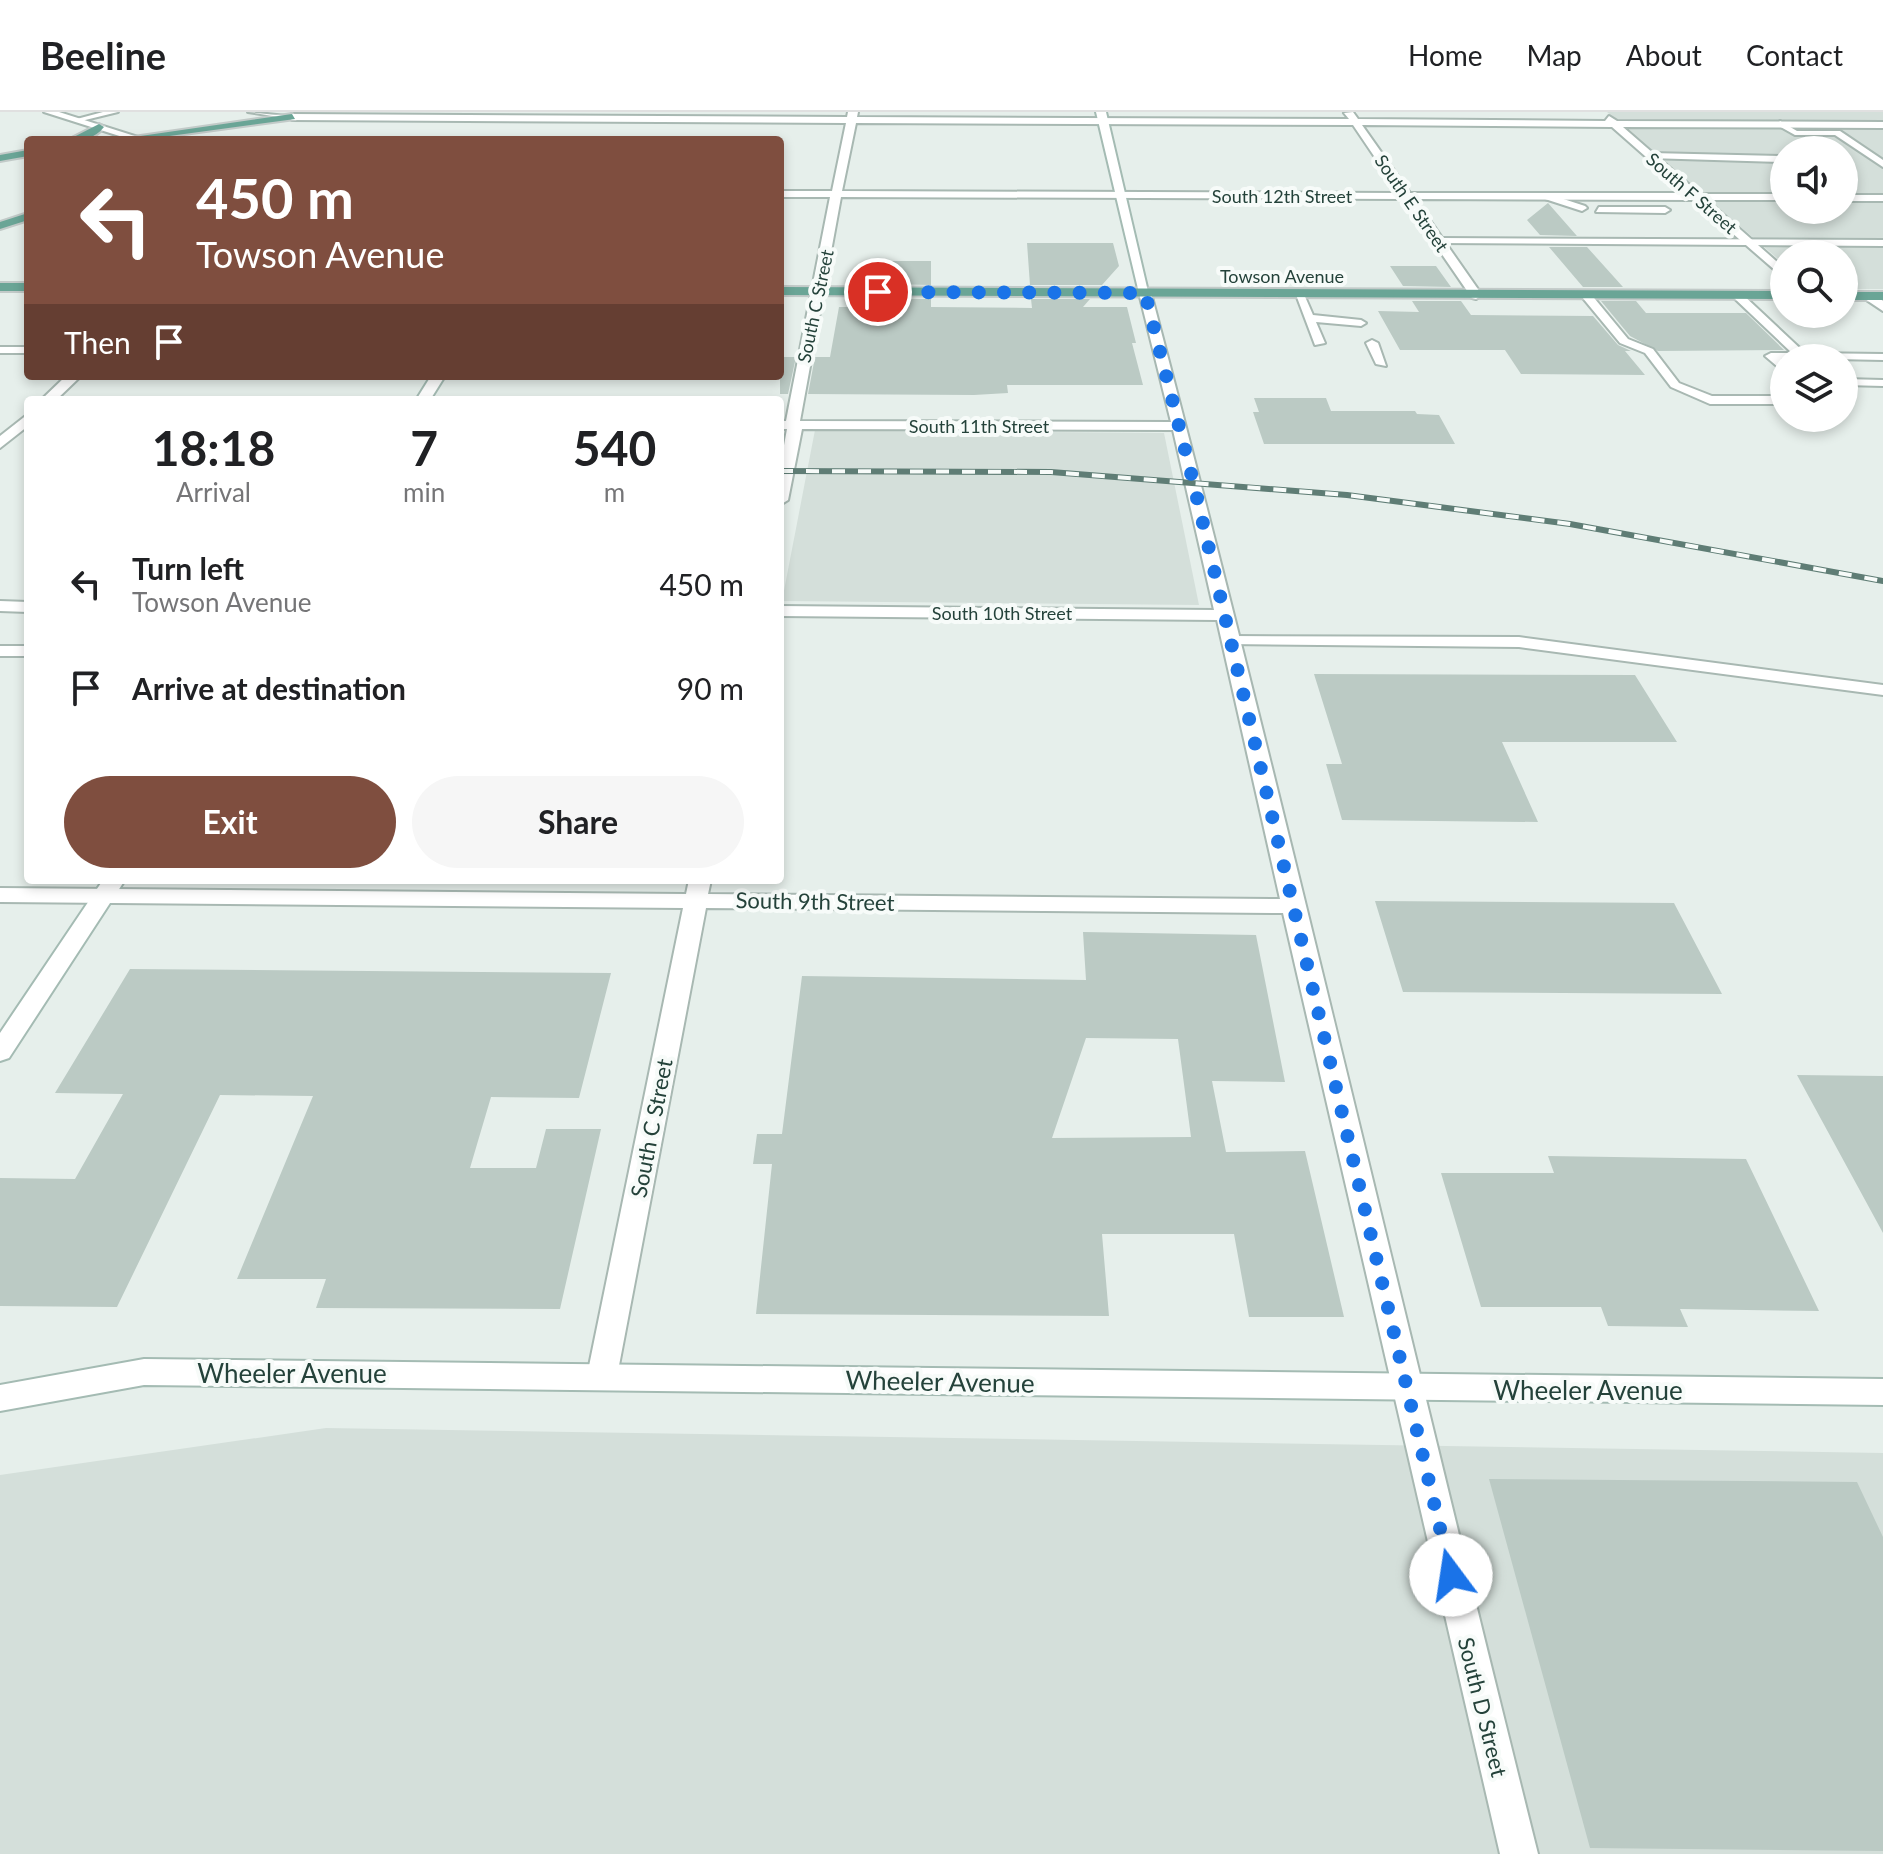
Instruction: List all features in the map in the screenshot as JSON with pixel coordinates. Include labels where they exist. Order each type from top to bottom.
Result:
[{"type":"main road","points":[[151,136],[312,112]]},
{"type":"main road","points":[[246,135],[292,117]]},
{"type":"main road","points":[[84,136],[99,127]]},
{"type":"main road","points":[[0,158],[24,154]]},
{"type":"main road","points":[[0,226],[24,217]]},
{"type":"main road","points":[[0,287],[24,287]]},
{"type":"main road","name":"Towson Avenue","points":[[784,291],[1770,295]]},
{"type":"street","points":[[49,112],[129,136]]},
{"type":"street","name":"South F Street","points":[[1601,112],[1770,262]]},
{"type":"street","points":[[1849,112],[1883,134]]},
{"type":"street","points":[[594,129],[603,115]]},
{"type":"street","points":[[339,130],[354,116]]},
{"type":"street","name":"South C Street","points":[[784,483],[795,435],[787,425],[819,291],[852,116]]},
{"type":"street","name":"South D Street","points":[[1103,116],[1519,1854]]},
{"type":"street","points":[[292,117],[1352,117],[1883,125]]},
{"type":"street","name":"South E Street","points":[[1352,117],[1476,295]]},
{"type":"street","name":"South 12th Street","points":[[784,194],[1770,197]]},
{"type":"street","points":[[1858,198],[1883,198]]},
{"type":"street","points":[[1876,296],[1883,307]]},
{"type":"street","points":[[52,396],[70,380]]},
{"type":"street","points":[[0,420],[24,419]]},
{"type":"street","points":[[0,444],[24,422]]},
{"type":"street","name":"South 11th Street","points":[[787,425],[1179,426]]},
{"type":"street","points":[[0,606],[24,607]]},
{"type":"street","name":"South 10th Street","points":[[784,611],[1224,615]]},
{"type":"street","points":[[0,1052],[109,888]]},
{"type":"street","name":"South 9th Street","points":[[0,895],[109,888],[698,890],[1294,906]]},
{"type":"street","name":"South C Street","points":[[602,1376],[698,890]]},
{"type":"street","name":"Wheeler Avenue","points":[[0,1398],[144,1372],[1406,1389],[1883,1392]]},
{"type":"lane","points":[[77,120],[114,112]]},
{"type":"lane","points":[[252,112],[292,117]]},
{"type":"lane","points":[[1780,123],[1799,136]]},
{"type":"lane","points":[[1795,133],[1837,133],[1881,161]]},
{"type":"lane","points":[[1651,156],[1770,159]]},
{"type":"lane","points":[[1858,160],[1881,161]]},
{"type":"lane","points":[[1545,196],[1582,208]]},
{"type":"lane","points":[[1599,210],[1665,210],[1642,197]]},
{"type":"lane","points":[[1439,241],[1883,243]]},
{"type":"lane","points":[[1299,294],[1319,343]]},
{"type":"lane","points":[[1586,295],[1624,341],[1649,351],[1675,385],[1710,400],[1770,400]]},
{"type":"lane","points":[[1737,295],[1789,344]]},
{"type":"lane","points":[[1309,318],[1361,323]]},
{"type":"lane","points":[[1372,343],[1382,364]]},
{"type":"lane","points":[[0,350],[24,350]]},
{"type":"lane","points":[[1858,357],[1883,357]]},
{"type":"lane","points":[[1858,382],[1883,383]]},
{"type":"lane","points":[[1231,641],[1519,642],[1883,690]]},
{"type":"lane","points":[[0,651],[24,651]]},
{"type":"shaded area","points":[[1607,112],[1883,112],[1883,289],[1858,289],[1858,240],[1770,240],[1770,252]]},
{"type":"shaded area","points":[[815,430],[1164,433],[1199,605],[784,601]]},
{"type":"shaded area","points":[[326,1428],[1883,1453],[1883,1854],[0,1854],[0,1475]]},
{"type":"building","points":[[1548,203],[1577,236],[1540,235],[1527,220]]},
{"type":"building","points":[[1027,243],[1113,243],[1119,266],[1102,285],[1030,285]]},
{"type":"building","points":[[1549,247],[1587,247],[1623,287],[1583,287]]},
{"type":"building","points":[[879,261],[931,261],[931,285],[877,284]]},
{"type":"building","points":[[1390,266],[1436,266],[1451,287],[1403,286]]},
{"type":"building","points":[[876,298],[931,299],[931,307],[1032,308],[1031,299],[1090,299],[1083,307],[1127,307],[1143,385],[1007,385],[1008,393],[974,395],[808,394],[815,357],[830,357],[839,307],[875,307]]},
{"type":"building","points":[[1412,301],[1461,301],[1471,315],[1593,316],[1618,345],[1631,351],[1625,351],[1645,375],[1521,374],[1505,350],[1400,350],[1378,311],[1419,312]]},
{"type":"building","points":[[1601,301],[1636,301],[1646,313],[1746,313],[1778,344],[1770,344],[1770,350],[1658,351],[1630,336]]},
{"type":"building","points":[[784,357],[796,357],[788,394],[780,394],[780,380],[784,380]]},
{"type":"building","points":[[1254,398],[1326,398],[1331,411],[1415,411],[1417,414],[1439,415],[1455,444],[1264,444],[1253,412],[1259,412]]},
{"type":"building","points":[[1314,674],[1635,675],[1677,742],[1502,742],[1538,822],[1342,820],[1326,764],[1342,764]]},
{"type":"building","points":[[1375,901],[1674,903],[1722,994],[1403,992]]},
{"type":"building","points":[[1083,932],[1256,935],[1285,1082],[1212,1081],[1226,1152],[1305,1151],[1344,1317],[1249,1317],[1234,1234],[1102,1234],[1109,1316],[756,1314],[772,1164],[753,1164],[757,1134],[782,1134],[802,976],[1086,980]],"holes":[[[1086,1038],[1178,1039],[1191,1137],[1052,1138]]]},
{"type":"building","points":[[130,969],[611,973],[579,1098],[491,1097],[470,1168],[536,1168],[546,1129],[601,1129],[560,1309],[316,1308],[326,1279],[237,1279],[313,1096],[220,1095],[117,1307],[0,1306],[0,1178],[75,1179],[123,1094],[55,1093]]},
{"type":"building","points":[[1797,1075],[1883,1076],[1883,1233]]},
{"type":"building","points":[[1548,1156],[1746,1159],[1819,1311],[1680,1309],[1688,1327],[1608,1326],[1601,1307],[1481,1307],[1441,1173],[1554,1173]]},
{"type":"building","points":[[1489,1479],[1857,1482],[1883,1537],[1883,1851],[1590,1848]]},
{"type":"railway","points":[[784,471],[1051,472],[1347,495],[1570,524],[1883,581]]},
{"type":"route","points":[[878,292],[1145,293],[1193,481],[1451,1575]]}]
